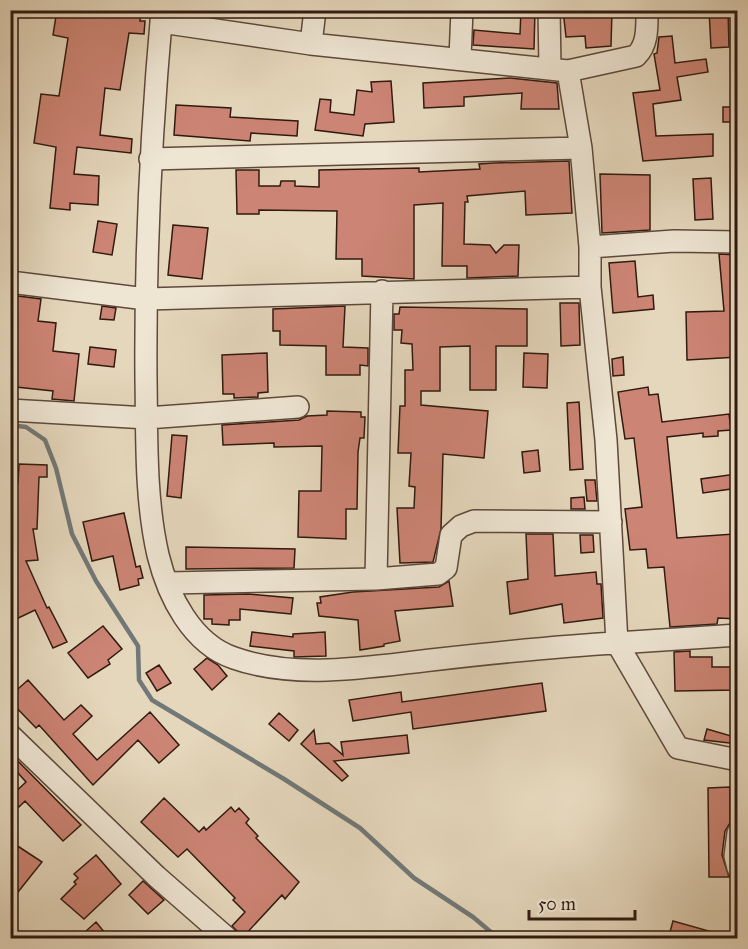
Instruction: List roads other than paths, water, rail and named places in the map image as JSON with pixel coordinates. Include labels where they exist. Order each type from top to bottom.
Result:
[{"type":"street","points":[[310,44],[315,10]]},
{"type":"street","points":[[460,58],[462,10]]},
{"type":"street","points":[[549,10],[559,69],[581,148],[590,247],[590,287],[606,440],[617,643],[678,748],[738,760]]},
{"type":"street","points":[[647,10],[643,49],[636,56],[559,69],[310,44],[162,16],[150,159],[146,299],[149,497],[158,555],[172,597],[200,638],[233,658],[252,663],[294,668],[348,669],[562,646],[738,635]]},
{"type":"street","points":[[150,159],[581,148]]},
{"type":"street","points":[[590,247],[674,241],[738,242]]},
{"type":"street","points":[[10,282],[146,299],[590,287]]},
{"type":"street","points":[[376,579],[382,291]]},
{"type":"street","points":[[10,410],[147,418],[298,407]]},
{"type":"street","points":[[168,583],[376,579],[443,572],[451,535],[461,526],[474,521],[610,522]]},
{"type":"street","points":[[10,735],[156,876],[227,939]]},
{"type":"street","points":[[738,833],[735,856],[738,868]]},
{"type":"waterway","points":[[10,425],[26,427],[45,440],[56,468],[72,534],[96,581],[138,646],[139,680],[152,700],[284,779],[360,828],[414,878],[473,917],[498,938]]}]
